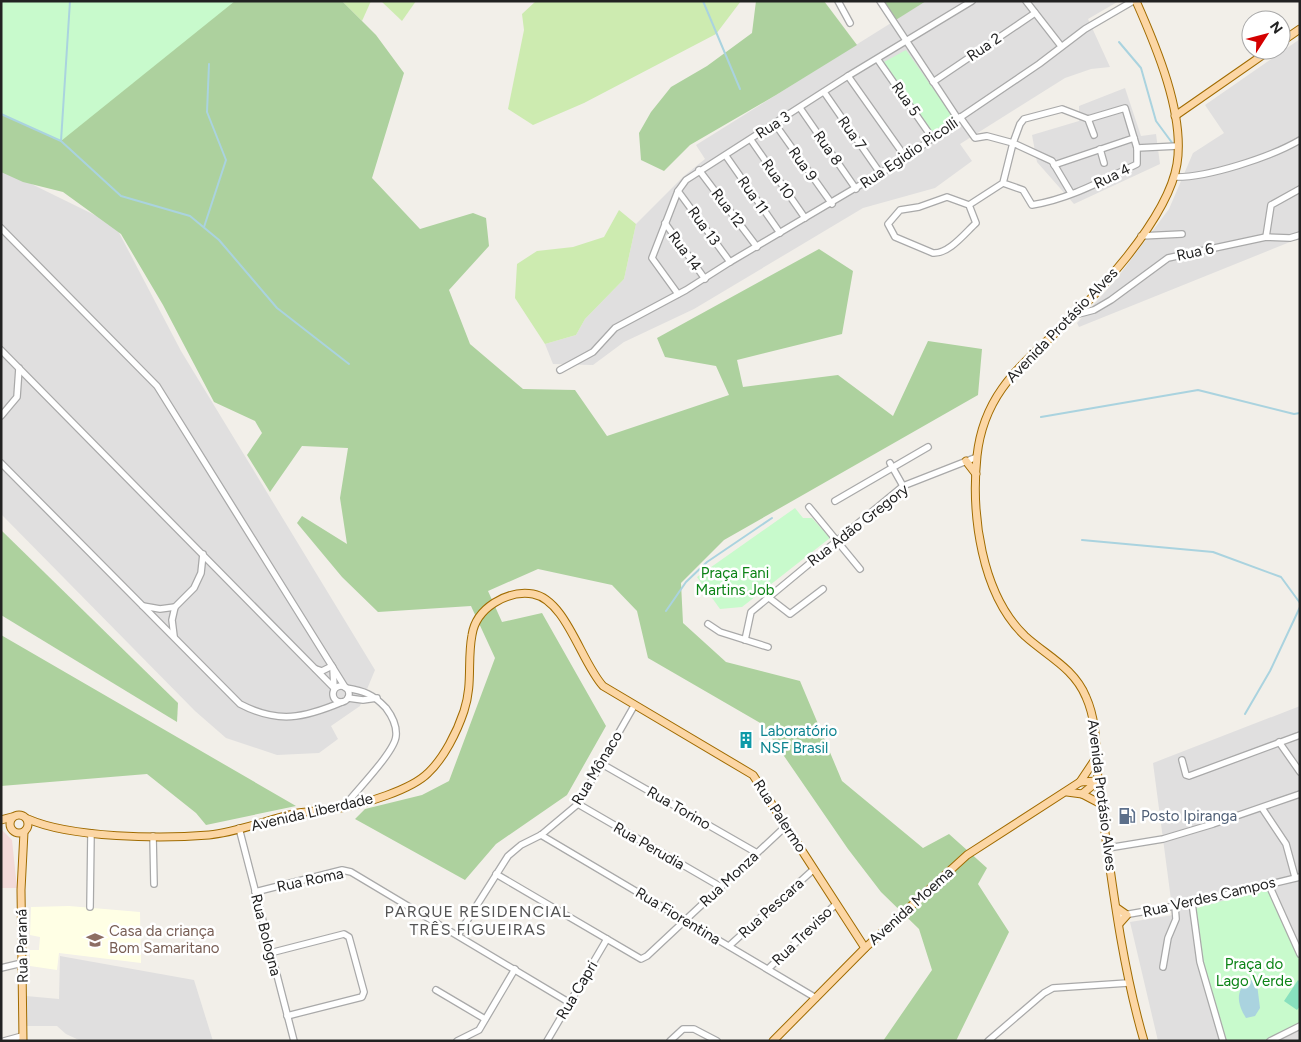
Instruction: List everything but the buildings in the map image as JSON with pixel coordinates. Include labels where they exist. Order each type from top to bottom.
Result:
[{"type":"main road","name":"Avenida Protásio Alves","points":[[1135,1],[1162,70],[1175,116],[1178,146],[1174,177],[1162,203],[1141,236],[1101,288],[1075,315],[1020,365],[993,399],[983,426],[977,457],[977,474],[981,548],[988,576],[997,598],[1008,617],[1024,635],[1065,667],[1079,682],[1088,700],[1094,725],[1101,804],[1128,983],[1144,1041]]},
{"type":"main road","points":[[1175,116],[1256,60]]},
{"type":"main road","points":[[966,461],[977,474]]},
{"type":"main road","name":"Avenida Liberdade","points":[[28,819],[46,827],[91,833],[153,836],[210,835],[299,813],[343,808],[410,785],[427,774],[441,759],[464,711],[472,678],[472,634],[487,608],[501,598],[533,594],[551,603],[569,626],[592,674],[603,686],[634,706]]},
{"type":"main road","name":"Rua Palermo","points":[[634,706],[753,775],[865,948]]},
{"type":"main road","name":"Avenida Moema","points":[[773,1041],[865,948],[967,856],[1002,831],[1067,792],[1080,782],[1096,758]]},
{"type":"main road","points":[[1080,782],[1098,781]]},
{"type":"main road","points":[[1082,794],[1098,781]]},
{"type":"main road","points":[[1067,792],[1082,794],[1101,804]]},
{"type":"main road","points":[[1,820],[20,814],[28,819],[29,825],[25,831],[13,831],[1,824]]},
{"type":"main road","points":[[12,817],[10,823],[13,831]]},
{"type":"main road","name":"Avenida Liberdade","points":[[25,831],[46,827]]},
{"type":"main road","name":"Rua Paraná","points":[[13,831],[21,850]]},
{"type":"main road","name":"Rua Paraná","points":[[23,1038],[21,850],[25,831]]},
{"type":"main road","points":[[1117,908],[1126,914],[1119,920]]},
{"type":"street","points":[[838,1],[850,23]]},
{"type":"street","points":[[880,1],[933,82],[975,138],[987,136],[1013,143],[1052,161],[1071,193],[1051,202],[1032,205],[1022,190],[1003,183]]},
{"type":"street","name":"Rua 3","points":[[678,294],[652,258],[678,191],[686,180],[848,76],[878,60],[972,1]]},
{"type":"street","points":[[1026,1],[1061,46]]},
{"type":"street","name":"Rua Egidio Picolli","points":[[560,370],[593,352],[615,328],[705,279],[730,262],[832,204],[906,158],[959,118],[1039,64],[1061,46],[1108,14],[1135,1]]},
{"type":"street","name":"Rua 2","points":[[933,82],[1035,13]]},
{"type":"street","name":"Rua 5","points":[[878,60],[933,139]]},
{"type":"street","points":[[848,76],[906,158]]},
{"type":"street","name":"Rua 7","points":[[824,92],[880,174]]},
{"type":"street","points":[[969,205],[1003,183],[1013,143],[1020,124],[1024,119],[1062,109],[1088,119],[1124,107],[1137,148],[1178,146]]},
{"type":"street","name":"Rua 8","points":[[800,108],[856,189]]},
{"type":"street","points":[[1088,119],[1094,135]]},
{"type":"street","name":"Rua 9","points":[[775,124],[832,204]]},
{"type":"street","points":[[1054,165],[1134,138]]},
{"type":"street","name":"Rua 10","points":[[751,140],[805,218]]},
{"type":"street","points":[[1174,177],[1192,178],[1277,152],[1300,140]]},
{"type":"street","name":"Rua 4","points":[[1071,193],[1091,187],[1137,164],[1137,148]]},
{"type":"street","points":[[1100,149],[1104,163]]},
{"type":"street","name":"Rua 11","points":[[726,156],[780,233]]},
{"type":"street","name":"Rua 12","points":[[699,170],[757,247]]},
{"type":"street","points":[[1266,237],[1271,205],[1300,189]]},
{"type":"street","name":"Rua 13","points":[[678,191],[730,262]]},
{"type":"street","points":[[950,197],[969,205],[976,223],[953,245],[940,253],[934,253],[896,238],[888,224],[900,210],[919,207],[944,198],[950,197]]},
{"type":"street","name":"Rua 14","points":[[665,223],[705,279]]},
{"type":"street","points":[[1,228],[157,386],[346,688],[349,693],[348,698]]},
{"type":"street","points":[[1141,236],[1182,234]]},
{"type":"street","name":"Rua 6","points":[[1075,315],[1094,310],[1111,300],[1165,259],[1266,237],[1290,238],[1300,235]]},
{"type":"street","points":[[1,350],[334,689]]},
{"type":"street","points":[[1,416],[17,397],[20,368]]},
{"type":"street","points":[[835,501],[891,464],[928,446]]},
{"type":"street","name":"Rua Adão Gregory","points":[[745,640],[751,612],[903,486],[977,457]]},
{"type":"street","points":[[1,463],[240,704],[256,713],[277,717],[298,717],[322,710],[348,698],[363,700],[377,698]]},
{"type":"street","points":[[891,464],[903,486]]},
{"type":"street","points":[[809,507],[860,569]]},
{"type":"street","points":[[174,636],[172,620],[175,607],[194,588],[201,573],[202,554]]},
{"type":"street","points":[[768,597],[790,614],[823,589]]},
{"type":"street","points":[[143,606],[160,609],[175,607]]},
{"type":"street","points":[[708,624],[720,632],[768,647]]},
{"type":"street","points":[[315,669],[322,671],[333,667]]},
{"type":"street","points":[[322,710],[334,698],[333,667]]},
{"type":"street","points":[[334,689],[337,686],[367,691],[377,698],[393,717],[396,737],[384,760],[343,808]]},
{"type":"street","points":[[334,698],[342,702]]},
{"type":"street","name":"Rua Mônaco","points":[[458,935],[508,856],[521,845],[541,835],[578,804],[634,706]]},
{"type":"street","points":[[1182,760],[1186,775],[1189,776],[1300,735]]},
{"type":"street","points":[[1278,742],[1300,772]]},
{"type":"street","name":"Rua Torino","points":[[602,764],[757,853]]},
{"type":"street","points":[[1108,848],[1163,839],[1300,794]]},
{"type":"street","name":"Rua Perudia","points":[[578,804],[721,887]]},
{"type":"street","points":[[1262,808],[1286,844],[1297,877]]},
{"type":"street","name":"Rua Monza","points":[[496,874],[641,959],[786,826]]},
{"type":"street","name":"Rua Bologna","points":[[239,828],[294,1041]]},
{"type":"street","points":[[90,906],[91,833]]},
{"type":"street","name":"Rua Fiorentina","points":[[541,835],[816,998]]},
{"type":"street","points":[[153,836],[154,884]]},
{"type":"street","name":"Rua Pescara","points":[[729,946],[814,869]]},
{"type":"street","name":"Rua Roma","points":[[255,892],[346,870],[570,1003]]},
{"type":"street","name":"Rua Verdes Campos","points":[[1126,914],[1192,903],[1297,877]]},
{"type":"street","points":[[1268,883],[1300,954]]},
{"type":"street","points":[[1192,903],[1200,962],[1223,1041]]},
{"type":"street","name":"Rua Treviso","points":[[768,969],[836,904]]},
{"type":"street","points":[[1164,967],[1168,938],[1176,919],[1176,906]]},
{"type":"street","points":[[270,954],[344,934],[347,936],[364,995],[287,1016]]},
{"type":"street","name":"Rua Capri","points":[[547,1041],[607,939]]},
{"type":"street","points":[[1,968],[22,963]]},
{"type":"street","points":[[457,1041],[477,1032],[514,969]]},
{"type":"street","points":[[988,1041],[1044,993],[1053,988],[1128,983]]},
{"type":"street","points":[[436,990],[485,1019]]},
{"type":"street","points":[[1270,1041],[1300,1026]]},
{"type":"street","points":[[670,1041],[683,1029],[694,1029],[718,1040]]},
{"type":"street","points":[[4,1041],[23,1038]]},
{"type":"shaded area","points":[[876,1],[1119,1],[1088,19],[1110,67],[1091,69],[1065,78],[960,144],[972,161],[935,188],[863,208],[694,309],[624,342],[593,365],[553,364],[545,344],[576,335],[585,319],[624,279],[636,224],[684,176],[705,159],[696,145],[891,23]]},
{"type":"shaded area","points":[[1300,39],[1300,238],[1079,327],[1077,323],[1114,282],[1169,209],[1193,153],[1224,133],[1205,105],[1270,60],[1291,60],[1291,45]]},
{"type":"shaded area","points":[[1125,88],[1141,136],[1156,134],[1160,164],[1074,204],[1037,162],[1032,135],[1079,121],[1079,106]]},
{"type":"shaded area","points":[[1,169],[115,225],[181,351],[375,670],[360,706],[331,726],[338,739],[319,753],[277,755],[226,738],[195,711],[1,514]]},
{"type":"shaded area","points":[[1300,706],[1300,1041],[1158,1041],[1130,922],[1173,915],[1153,763]]},
{"type":"shaded area","points":[[1,829],[12,840],[17,888],[1,888]]},
{"type":"shaded area","points":[[69,906],[140,912],[141,963],[59,953],[57,970],[30,966],[30,950],[39,950],[40,937],[30,935],[31,907]]},
{"type":"shaded area","points":[[60,956],[194,980],[213,1041],[81,1041],[66,1034],[57,1026],[26,1026],[26,996],[59,999]]},
{"type":"green space","points":[[1,1],[342,1],[376,35],[404,73],[372,178],[420,229],[473,213],[486,218],[489,246],[449,290],[470,344],[523,389],[575,390],[607,436],[729,395],[716,366],[665,357],[657,338],[819,249],[853,271],[842,334],[737,360],[743,387],[838,375],[893,416],[928,341],[982,349],[978,395],[724,540],[681,583],[683,623],[726,662],[800,681],[842,781],[923,848],[949,834],[987,868],[978,884],[1009,932],[956,1041],[883,1041],[932,970],[919,929],[881,892],[848,849],[762,724],[648,658],[637,611],[612,585],[538,569],[488,591],[502,622],[542,613],[606,726],[567,795],[496,844],[465,880],[355,819],[365,809],[422,795],[449,781],[495,658],[471,606],[378,612],[342,577],[297,523],[302,516],[347,544],[340,498],[348,448],[302,446],[270,492],[247,455],[262,433],[255,421],[214,402],[163,305],[121,234],[63,192],[23,182],[1,172]]},
{"type":"green space","points":[[1,1],[235,1],[61,141],[1,114]]},
{"type":"green space","points":[[342,1],[371,1],[362,21]]},
{"type":"green space","points":[[381,1],[416,1],[402,21]]},
{"type":"green space","points":[[536,1],[741,1],[716,34],[584,103],[533,125],[508,109],[524,30],[522,14]]},
{"type":"green space","points":[[756,1],[824,1],[857,45],[690,145],[664,171],[641,160],[639,133],[651,112],[671,87],[707,66],[752,33]]},
{"type":"green space","points":[[876,1],[926,1],[891,23]]},
{"type":"green space","points":[[906,50],[953,117],[934,134],[884,62]]},
{"type":"green space","points":[[619,210],[636,224],[624,279],[585,319],[576,335],[545,344],[515,298],[517,264],[537,251],[573,247],[604,237]]},
{"type":"green space","name":"Praça Fani Martins Job","points":[[795,508],[803,518],[812,518],[830,538],[742,607],[720,609],[697,577]]},
{"type":"green space","points":[[1,530],[178,703],[177,722],[1,615]]},
{"type":"green space","points":[[1,635],[296,806],[206,825],[196,813],[147,774],[1,786]]},
{"type":"green space","name":"Praça do Lago Verde","points":[[1267,889],[1300,960],[1300,1023],[1263,1041],[1227,1041],[1204,966],[1196,908]]},
{"type":"green space","points":[[1298,980],[1300,982],[1300,1006],[1297,1010],[1284,1001]]},
{"type":"water","points":[[1252,980],[1257,984],[1260,1008],[1255,1016],[1246,1018],[1239,1002],[1239,997],[1242,987]]},
{"type":"waterway","points":[[61,141],[70,1]]},
{"type":"waterway","points":[[703,1],[740,89]]},
{"type":"waterway","points":[[1119,42],[1141,68],[1156,121],[1173,144]]},
{"type":"waterway","points":[[204,227],[226,160],[207,112],[209,64]]},
{"type":"waterway","points":[[1,114],[61,141],[121,196],[190,216],[219,240],[277,308],[349,364]]},
{"type":"waterway","points":[[1041,417],[1198,390],[1294,414],[1300,413]]},
{"type":"waterway","points":[[666,611],[686,582],[707,562],[772,518]]},
{"type":"waterway","points":[[1082,540],[1213,552],[1281,577],[1300,603]]},
{"type":"waterway","points":[[1245,714],[1270,671],[1300,607]]},
{"type":"place","name":"Laboratório NSF Brasil","points":[[746,740]]},
{"type":"place","name":"Posto Ipiranga","points":[[1127,816]]},
{"type":"place","name":"Casa da criança Bom Samaritano","points":[[95,940]]},
{"type":"district","name":"PARQUE RESIDENCIAL TRÊS FIGUEIRAS","points":[[478,920]]}]
